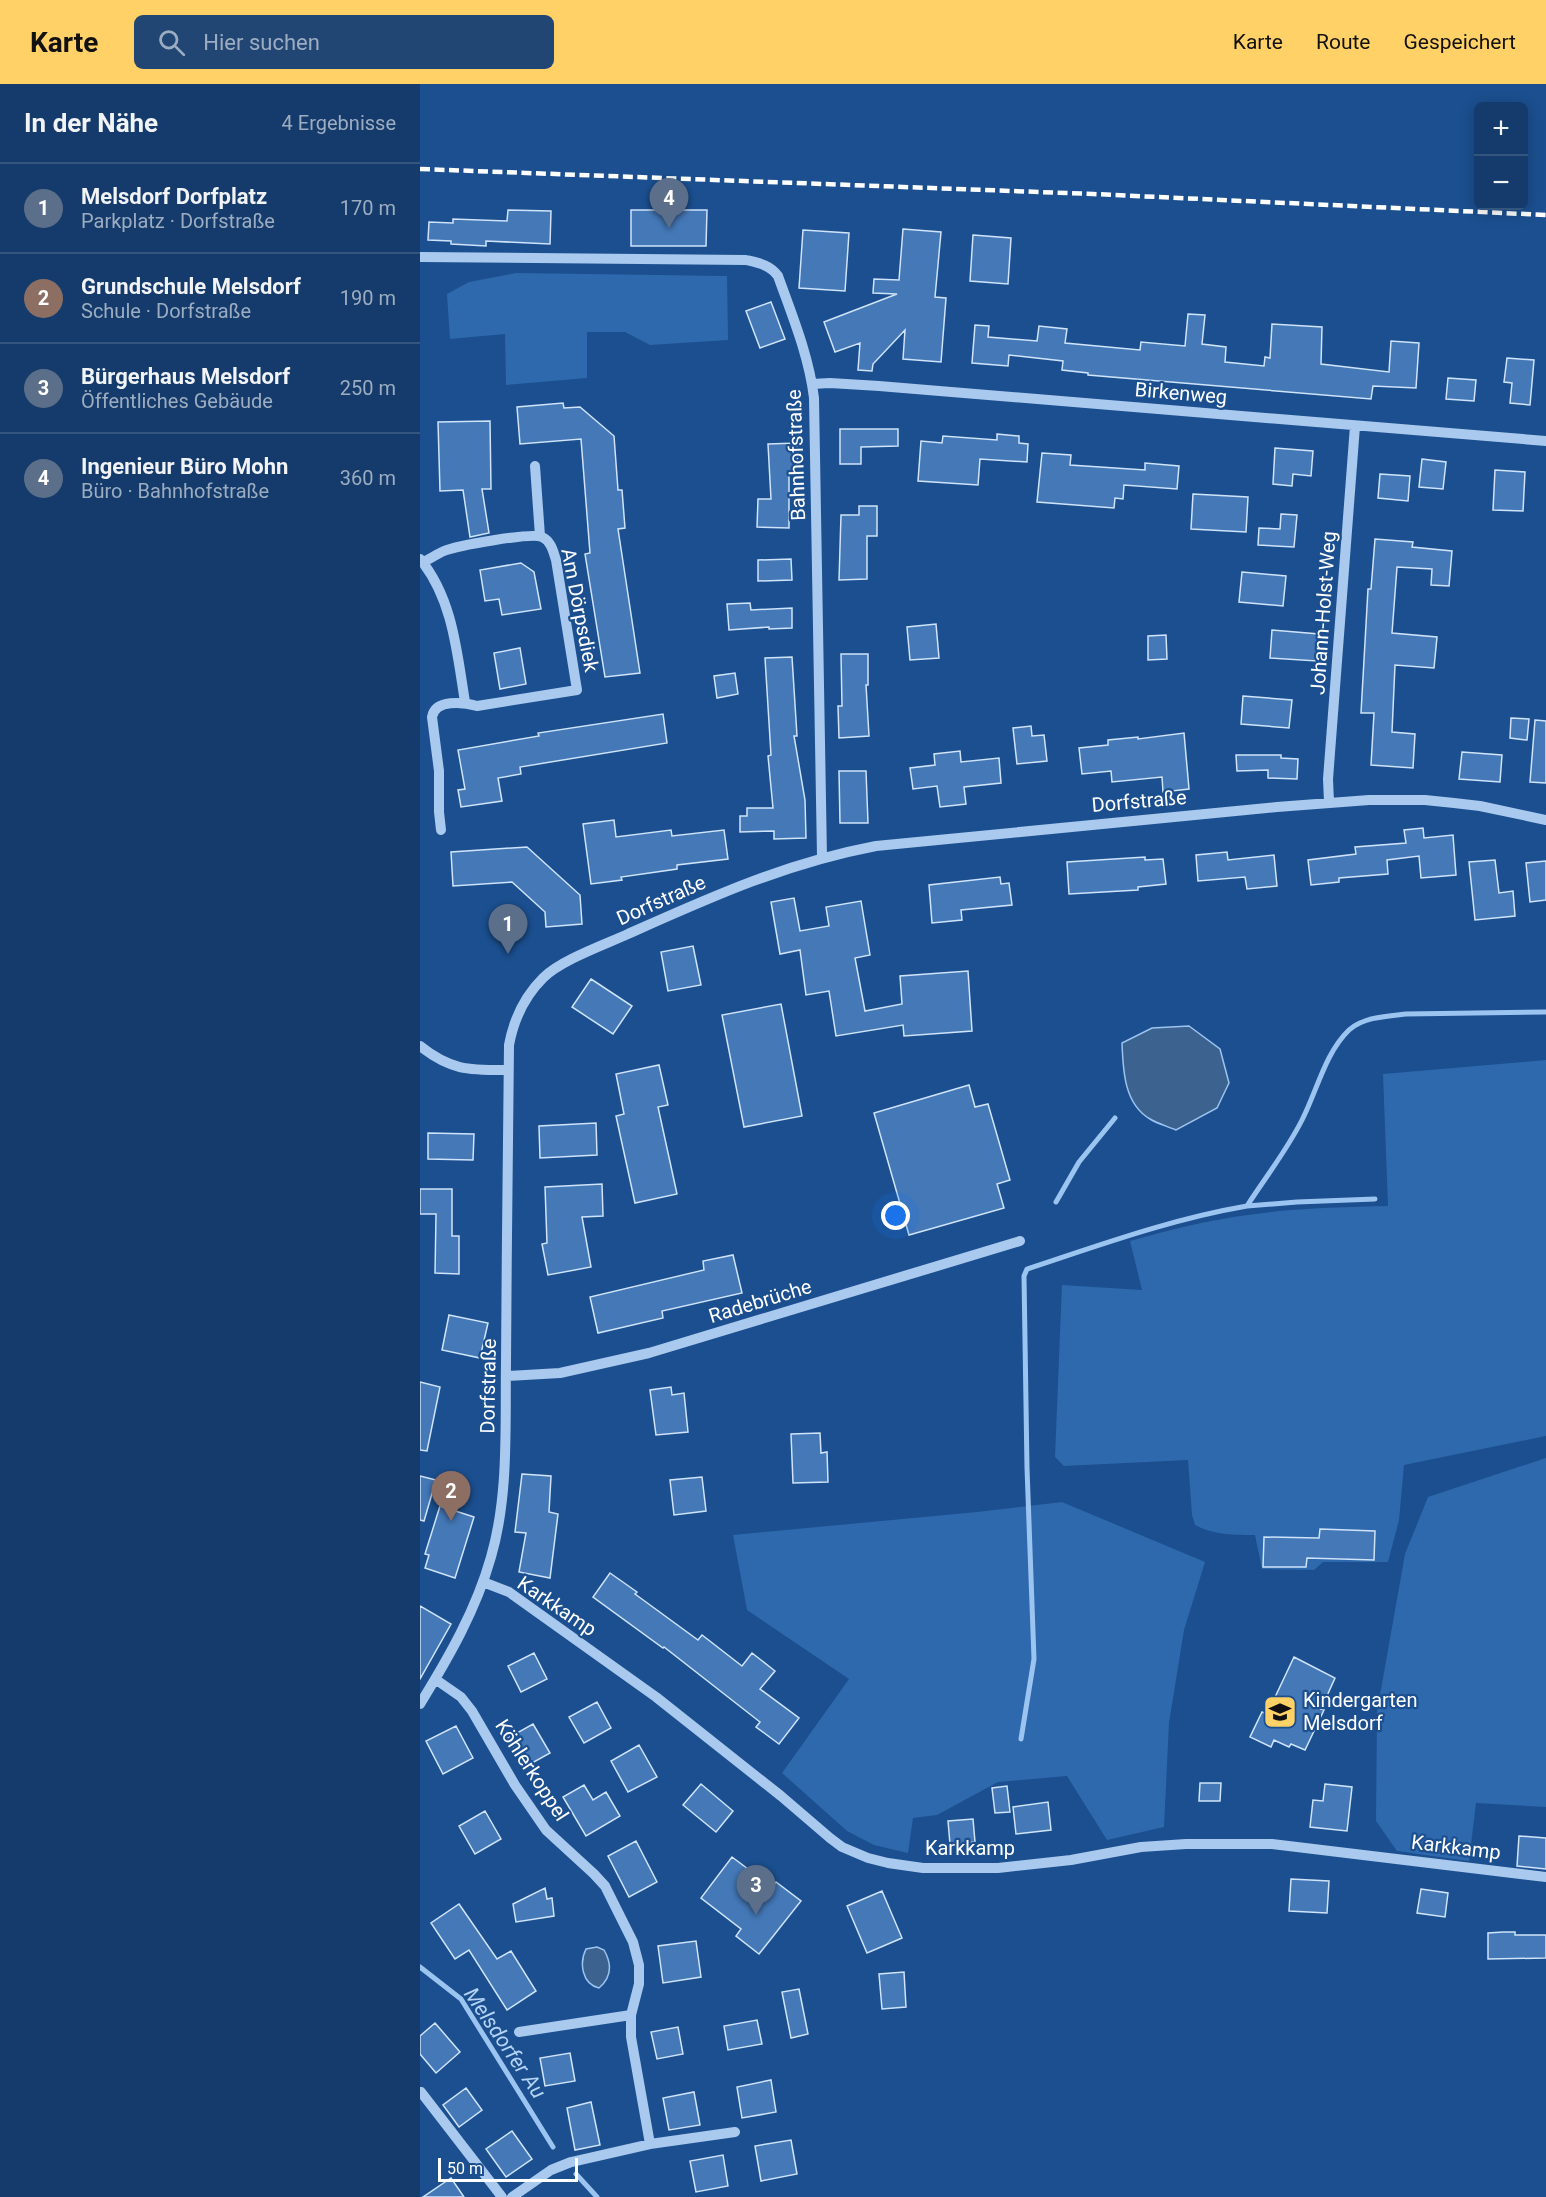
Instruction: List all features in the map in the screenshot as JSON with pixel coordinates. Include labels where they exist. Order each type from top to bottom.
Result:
[{"type":"street","name":"Bahnhofstraße","points":[[420,258],[746,261],[764,264],[774,270],[800,339],[812,384],[822,857]]},
{"type":"street","name":"Birkenweg","points":[[812,384],[879,386],[1546,441]]},
{"type":"street","name":"Johann-Holst-Weg","points":[[1329,802],[1328,780],[1355,426]]},
{"type":"street","name":"Am Dörpsdiek","points":[[535,466],[540,536]]},
{"type":"street","name":"Am Dörpsdiek","points":[[441,830],[439,771],[433,710],[437,706],[465,702],[477,706],[577,690],[556,560],[548,541],[540,536],[526,536],[457,547],[422,561],[435,580],[451,620],[465,702]]},
{"type":"street","name":"Dorfstraße","points":[[420,1704],[474,1608],[498,1527],[505,1449],[509,1045],[513,1024],[525,1000],[550,972],[591,951],[723,892],[822,857],[911,841],[1370,800],[1425,800],[1480,806],[1546,820]]},
{"type":"street","points":[[420,1046],[436,1059],[463,1069],[508,1070]]},
{"type":"street","name":"Radebrüche","points":[[506,1376],[560,1373],[649,1353],[1020,1241]]},
{"type":"street","name":"Karkkamp","points":[[483,1582],[509,1592],[656,1697],[830,1838],[842,1847],[868,1858],[923,1868],[998,1868],[1052,1863],[1141,1847],[1186,1844],[1272,1844],[1546,1876]]},
{"type":"street","name":"Köhlerkoppel","points":[[435,1679],[461,1697],[472,1711],[515,1785],[546,1830],[605,1886],[633,1942],[639,1965],[639,1983],[631,2015],[631,2037],[650,2145]]},
{"type":"street","points":[[519,2032],[631,2015]]},
{"type":"street","points":[[421,2092],[502,2197]]},
{"type":"street","points":[[512,2197],[551,2170],[571,2162],[650,2145],[735,2132]]},
{"type":"shaded area","points":[[516,273],[727,276],[728,340],[650,345],[625,332],[587,332],[587,378],[506,385],[505,334],[450,339],[447,294],[469,282]]},
{"type":"shaded area","points":[[1189,1026],[1220,1049],[1229,1083],[1217,1108],[1176,1130],[1150,1119],[1135,1105],[1124,1075],[1122,1043],[1152,1028]]},
{"type":"shaded area","points":[[1546,1060],[1546,1436],[1404,1465],[1399,1520],[1388,1562],[1323,1562],[1314,1570],[1262,1569],[1255,1535],[1216,1533],[1195,1525],[1192,1515],[1188,1460],[1064,1466],[1055,1457],[1062,1285],[1142,1290],[1130,1241],[1174,1229],[1265,1213],[1318,1208],[1388,1206],[1383,1074]]},
{"type":"shaded area","points":[[1546,1458],[1546,1807],[1476,1803],[1469,1861],[1397,1851],[1376,1821],[1377,1712],[1405,1554],[1428,1497]]},
{"type":"shaded area","points":[[1062,1502],[1205,1562],[1184,1630],[1169,1723],[1164,1827],[1107,1840],[1067,1776],[998,1782],[937,1815],[913,1818],[908,1853],[874,1845],[847,1831],[782,1773],[849,1679],[747,1610],[733,1535]]},
{"type":"shaded area","points":[[597,1947],[604,1950],[609,1965],[608,1975],[599,1988],[589,1982],[583,1972],[586,1949]]},
{"type":"building","points":[[508,210],[551,211],[550,244],[486,241],[486,246],[428,240],[429,222],[453,223],[453,219],[507,221]]},
{"type":"building","points":[[631,210],[707,210],[706,246],[631,246]]},
{"type":"building","points":[[903,229],[941,232],[935,297],[946,298],[941,362],[903,359],[905,330],[873,364],[872,371],[858,370],[860,343],[835,352],[824,322],[897,294],[873,293],[874,279],[899,280]]},
{"type":"building","points":[[803,230],[849,233],[845,291],[799,288]]},
{"type":"building","points":[[973,235],[1011,238],[1008,284],[970,281]]},
{"type":"building","points":[[771,302],[785,339],[760,348],[746,311]]},
{"type":"building","points":[[1188,314],[1205,315],[1202,344],[1226,347],[1225,362],[1264,366],[1265,357],[1270,358],[1272,324],[1322,327],[1321,364],[1389,372],[1391,341],[1419,343],[1416,388],[1373,386],[1371,399],[1088,375],[1088,373],[1062,370],[1063,361],[1009,355],[1008,366],[972,363],[975,325],[989,326],[988,337],[1037,341],[1039,326],[1067,329],[1065,343],[1140,350],[1141,342],[1185,346]]},
{"type":"building","points":[[1507,358],[1534,360],[1530,405],[1510,403],[1512,383],[1504,382]]},
{"type":"building","points":[[1448,378],[1476,380],[1474,401],[1446,399]]},
{"type":"building","points":[[563,403],[564,408],[580,407],[614,436],[618,490],[622,490],[625,528],[618,529],[640,673],[605,677],[585,554],[590,553],[581,439],[520,444],[517,407]]},
{"type":"building","points":[[490,421],[491,489],[482,489],[489,533],[470,537],[463,490],[440,491],[438,422]]},
{"type":"building","points":[[840,429],[898,429],[898,446],[861,447],[861,464],[840,464]]},
{"type":"building","points":[[997,434],[1019,436],[1019,443],[1028,444],[1027,462],[980,459],[978,485],[918,481],[921,441],[942,443],[943,436],[997,440]]},
{"type":"building","points":[[797,443],[798,475],[789,475],[789,528],[757,527],[758,499],[771,499],[768,444]]},
{"type":"building","points":[[1275,448],[1313,451],[1311,476],[1293,474],[1292,486],[1273,484]]},
{"type":"building","points":[[1042,453],[1071,455],[1070,465],[1145,470],[1145,463],[1179,466],[1177,489],[1124,485],[1123,499],[1115,498],[1114,508],[1037,502]]},
{"type":"building","points":[[1422,459],[1446,462],[1443,489],[1419,487]]},
{"type":"building","points":[[1495,470],[1525,472],[1523,511],[1493,510]]},
{"type":"building","points":[[1380,474],[1410,476],[1408,501],[1378,498]]},
{"type":"building","points":[[1193,494],[1248,497],[1246,532],[1191,529]]},
{"type":"building","points":[[859,506],[877,506],[877,536],[867,536],[867,579],[839,580],[841,515],[859,515]]},
{"type":"building","points":[[1281,514],[1297,515],[1294,547],[1258,545],[1259,528],[1280,529]]},
{"type":"building","points":[[1375,539],[1413,542],[1412,547],[1452,551],[1449,586],[1431,585],[1432,569],[1397,567],[1392,633],[1437,637],[1434,668],[1395,665],[1392,732],[1415,734],[1413,768],[1371,765],[1374,713],[1361,713],[1368,589],[1371,589]]},
{"type":"building","points":[[791,559],[792,580],[758,581],[758,560]]},
{"type":"building","points":[[521,563],[534,572],[541,609],[502,615],[499,599],[485,601],[480,570]]},
{"type":"building","points":[[1242,572],[1286,576],[1283,606],[1239,602]]},
{"type":"building","points":[[750,603],[751,610],[792,608],[792,628],[729,630],[727,604]]},
{"type":"building","points":[[936,624],[939,658],[910,660],[907,627]]},
{"type":"building","points":[[1272,630],[1319,634],[1317,661],[1270,658]]},
{"type":"building","points":[[1166,635],[1167,659],[1148,660],[1148,636]]},
{"type":"building","points":[[520,648],[526,684],[500,689],[494,653]]},
{"type":"building","points":[[841,654],[868,654],[868,685],[866,685],[869,736],[839,738],[838,706],[842,706]]},
{"type":"building","points":[[792,657],[797,736],[794,736],[805,800],[806,838],[774,839],[774,831],[740,832],[740,816],[747,816],[747,808],[773,808],[768,756],[771,755],[765,658]]},
{"type":"building","points":[[735,673],[738,694],[717,698],[714,676]]},
{"type":"building","points":[[1243,696],[1292,700],[1289,728],[1241,724]]},
{"type":"building","points":[[663,714],[667,743],[520,767],[521,774],[498,778],[502,801],[461,807],[458,790],[465,789],[458,750],[539,736],[538,733]]},
{"type":"building","points":[[1511,718],[1529,719],[1527,740],[1510,738]]},
{"type":"building","points":[[1535,720],[1546,721],[1546,783],[1530,782]]},
{"type":"building","points":[[1031,726],[1032,736],[1044,735],[1047,761],[1017,764],[1013,728]]},
{"type":"building","points":[[1184,733],[1189,789],[1163,792],[1162,777],[1112,782],[1111,771],[1082,774],[1079,748],[1108,745],[1108,740]]},
{"type":"building","points":[[960,751],[961,762],[999,758],[1001,783],[964,787],[966,804],[940,807],[937,786],[913,789],[910,768],[935,765],[934,754]]},
{"type":"building","points":[[1462,752],[1502,755],[1500,782],[1459,779]]},
{"type":"building","points":[[1236,755],[1281,755],[1281,758],[1298,759],[1297,779],[1268,778],[1268,770],[1237,771]]},
{"type":"building","points":[[839,771],[866,771],[868,823],[840,823]]},
{"type":"building","points":[[614,820],[616,837],[671,830],[672,836],[724,830],[728,859],[677,865],[677,869],[591,884],[583,824]]},
{"type":"building","points":[[1423,828],[1424,838],[1453,835],[1456,875],[1421,878],[1419,856],[1387,860],[1388,874],[1339,878],[1339,882],[1311,885],[1308,860],[1356,854],[1355,847],[1406,843],[1404,830]]},
{"type":"building","points":[[527,847],[580,895],[582,924],[546,927],[545,912],[512,882],[453,886],[451,852]]},
{"type":"building","points":[[1227,852],[1228,860],[1274,855],[1277,886],[1247,889],[1245,877],[1198,881],[1196,855]]},
{"type":"building","points":[[1145,857],[1145,860],[1163,859],[1166,884],[1138,887],[1138,890],[1069,894],[1067,862]]},
{"type":"building","points":[[1495,860],[1499,893],[1513,891],[1515,916],[1475,920],[1469,862]]},
{"type":"building","points":[[1546,861],[1546,900],[1530,902],[1526,863]]},
{"type":"building","points":[[1000,877],[1001,884],[1009,883],[1012,905],[961,910],[962,920],[932,923],[929,885]]},
{"type":"building","points":[[794,898],[800,931],[829,926],[826,907],[861,901],[870,955],[855,958],[865,1011],[902,1004],[900,976],[968,971],[972,1031],[904,1036],[903,1025],[836,1036],[829,991],[806,995],[800,950],[780,954],[771,902]]},
{"type":"building","points":[[693,946],[701,985],[668,991],[661,952]]},
{"type":"building","points":[[591,979],[632,1006],[613,1034],[572,1007]]},
{"type":"building","points":[[781,1004],[802,1116],[744,1127],[722,1015]]},
{"type":"building","points":[[659,1065],[668,1105],[658,1107],[677,1194],[635,1203],[616,1116],[624,1114],[616,1074]]},
{"type":"building","points":[[969,1085],[975,1107],[988,1104],[1010,1180],[997,1184],[1004,1208],[909,1235],[874,1113]]},
{"type":"building","points":[[596,1123],[597,1155],[540,1158],[539,1126]]},
{"type":"building","points":[[428,1133],[474,1134],[473,1160],[428,1159]]},
{"type":"building","points":[[602,1184],[603,1216],[582,1217],[591,1267],[548,1275],[542,1244],[547,1243],[545,1187]]},
{"type":"building","points":[[420,1189],[452,1189],[452,1236],[459,1236],[459,1274],[435,1273],[436,1214],[420,1214]]},
{"type":"building","points":[[733,1255],[742,1293],[662,1311],[663,1318],[598,1333],[590,1297],[704,1270],[703,1261]]},
{"type":"building","points":[[449,1315],[488,1323],[480,1358],[442,1350]]},
{"type":"building","points":[[420,1382],[440,1387],[427,1451],[420,1450]]},
{"type":"building","points":[[671,1387],[672,1395],[684,1393],[688,1432],[656,1435],[650,1390]]},
{"type":"building","points":[[820,1433],[821,1453],[827,1452],[828,1482],[793,1483],[791,1434]]},
{"type":"building","points":[[522,1474],[551,1476],[549,1512],[558,1514],[550,1578],[519,1572],[526,1533],[515,1532]]},
{"type":"building","points":[[420,1476],[436,1480],[424,1521],[420,1520]]},
{"type":"building","points":[[702,1477],[706,1511],[674,1515],[670,1480]]},
{"type":"building","points":[[440,1506],[474,1517],[455,1578],[425,1568],[429,1555],[425,1554]]},
{"type":"building","points":[[1320,1529],[1375,1531],[1374,1560],[1307,1558],[1306,1567],[1263,1567],[1264,1537],[1319,1538]]},
{"type":"building","points":[[610,1573],[698,1640],[702,1635],[742,1666],[752,1653],[775,1671],[760,1689],[799,1718],[779,1744],[756,1727],[760,1722],[664,1647],[593,1597]]},
{"type":"building","points":[[420,1606],[451,1624],[420,1679]]},
{"type":"building","points":[[534,1653],[547,1679],[521,1692],[508,1666]]},
{"type":"building","points":[[1294,1657],[1335,1678],[1321,1709],[1324,1710],[1305,1750],[1291,1744],[1289,1747],[1274,1740],[1271,1747],[1250,1737],[1262,1712],[1267,1714]]},
{"type":"building","points":[[597,1702],[611,1728],[584,1743],[569,1717]]},
{"type":"building","points":[[533,1724],[550,1753],[525,1767],[508,1738]]},
{"type":"building","points":[[456,1726],[473,1758],[443,1774],[426,1741]]},
{"type":"building","points":[[639,1745],[657,1777],[628,1792],[611,1761]]},
{"type":"building","points":[[1200,1783],[1221,1783],[1220,1801],[1199,1801]]},
{"type":"building","points":[[701,1784],[733,1811],[716,1832],[683,1805]]},
{"type":"building","points":[[1325,1784],[1352,1787],[1347,1831],[1310,1827],[1313,1800],[1323,1801]]},
{"type":"building","points":[[584,1785],[593,1800],[606,1792],[620,1816],[586,1836],[563,1797]]},
{"type":"building","points":[[1007,1786],[1010,1812],[995,1813],[992,1788]]},
{"type":"building","points":[[1048,1802],[1051,1830],[1016,1834],[1013,1807]]},
{"type":"building","points":[[485,1811],[501,1839],[475,1854],[459,1826]]},
{"type":"building","points":[[973,1819],[975,1842],[950,1844],[948,1821]]},
{"type":"building","points":[[1519,1836],[1546,1838],[1546,1869],[1517,1866]]},
{"type":"building","points":[[636,1841],[657,1882],[629,1897],[608,1856]]},
{"type":"building","points":[[732,1857],[772,1887],[776,1882],[801,1901],[759,1954],[736,1936],[741,1929],[701,1898]]},
{"type":"building","points":[[1291,1879],[1329,1881],[1327,1913],[1289,1911]]},
{"type":"building","points":[[545,1888],[547,1899],[552,1898],[554,1916],[516,1922],[513,1904]]},
{"type":"building","points":[[1421,1889],[1448,1893],[1445,1917],[1417,1913]]},
{"type":"building","points":[[882,1891],[902,1938],[867,1953],[847,1906]]},
{"type":"building","points":[[459,1904],[497,1959],[511,1951],[536,1991],[507,2010],[469,1950],[455,1959],[431,1923]]},
{"type":"building","points":[[1515,1932],[1515,1935],[1546,1935],[1546,1958],[1488,1959],[1488,1933]]},
{"type":"building","points":[[696,1941],[701,1977],[663,1983],[658,1946]]},
{"type":"building","points":[[904,1972],[906,2007],[882,2009],[879,1974]]},
{"type":"building","points":[[799,1989],[808,2034],[791,2038],[782,1992]]},
{"type":"building","points":[[757,2020],[762,2044],[728,2050],[724,2026]]},
{"type":"building","points":[[435,2023],[460,2052],[436,2073],[420,2054],[420,2036]]},
{"type":"building","points":[[678,2027],[683,2054],[657,2059],[651,2032]]},
{"type":"building","points":[[570,2053],[575,2081],[545,2086],[540,2058]]},
{"type":"building","points":[[771,2080],[776,2112],[742,2118],[737,2087]]},
{"type":"building","points":[[466,2088],[482,2110],[459,2127],[443,2105]]},
{"type":"building","points":[[694,2092],[700,2125],[669,2130],[663,2098]]},
{"type":"building","points":[[591,2102],[600,2145],[575,2150],[567,2108]]},
{"type":"building","points":[[512,2131],[532,2159],[506,2177],[486,2149]]},
{"type":"building","points":[[791,2140],[797,2174],[761,2181],[755,2146]]},
{"type":"building","points":[[723,2155],[728,2186],[696,2192],[690,2161]]},
{"type":"building","points":[[451,2178],[464,2197],[423,2197]]},
{"type":"waterway","points":[[1021,1739],[1034,1659],[1027,1468],[1024,1276],[1027,1269],[1163,1225],[1247,1206],[1296,1131],[1334,1050],[1349,1030],[1361,1022],[1406,1014],[1546,1012]]},
{"type":"waterway","points":[[1056,1202],[1079,1162],[1115,1118]]},
{"type":"waterway","points":[[1247,1206],[1375,1199]]},
{"type":"waterway","name":"Melsdorfer Au","points":[[420,1967],[461,1999],[553,2147]]},
{"type":"waterway","name":"Melsdorfer Au","points":[[576,2174],[597,2197]]},
{"type":"railway","points":[[420,169],[1093,194],[1546,215]]},
{"type":"place","name":"Ingenieur Büro Mohn","points":[[669,228]]},
{"type":"place","name":"Melsdorf Dorfplatz","points":[[508,954]]},
{"type":"place","name":"Grundschule Melsdorf","points":[[451,1521]]},
{"type":"place","name":"Kindergarten Melsdorf","points":[[1280,1712]]},
{"type":"place","name":"Bürgerhaus Melsdorf","points":[[756,1915]]}]
